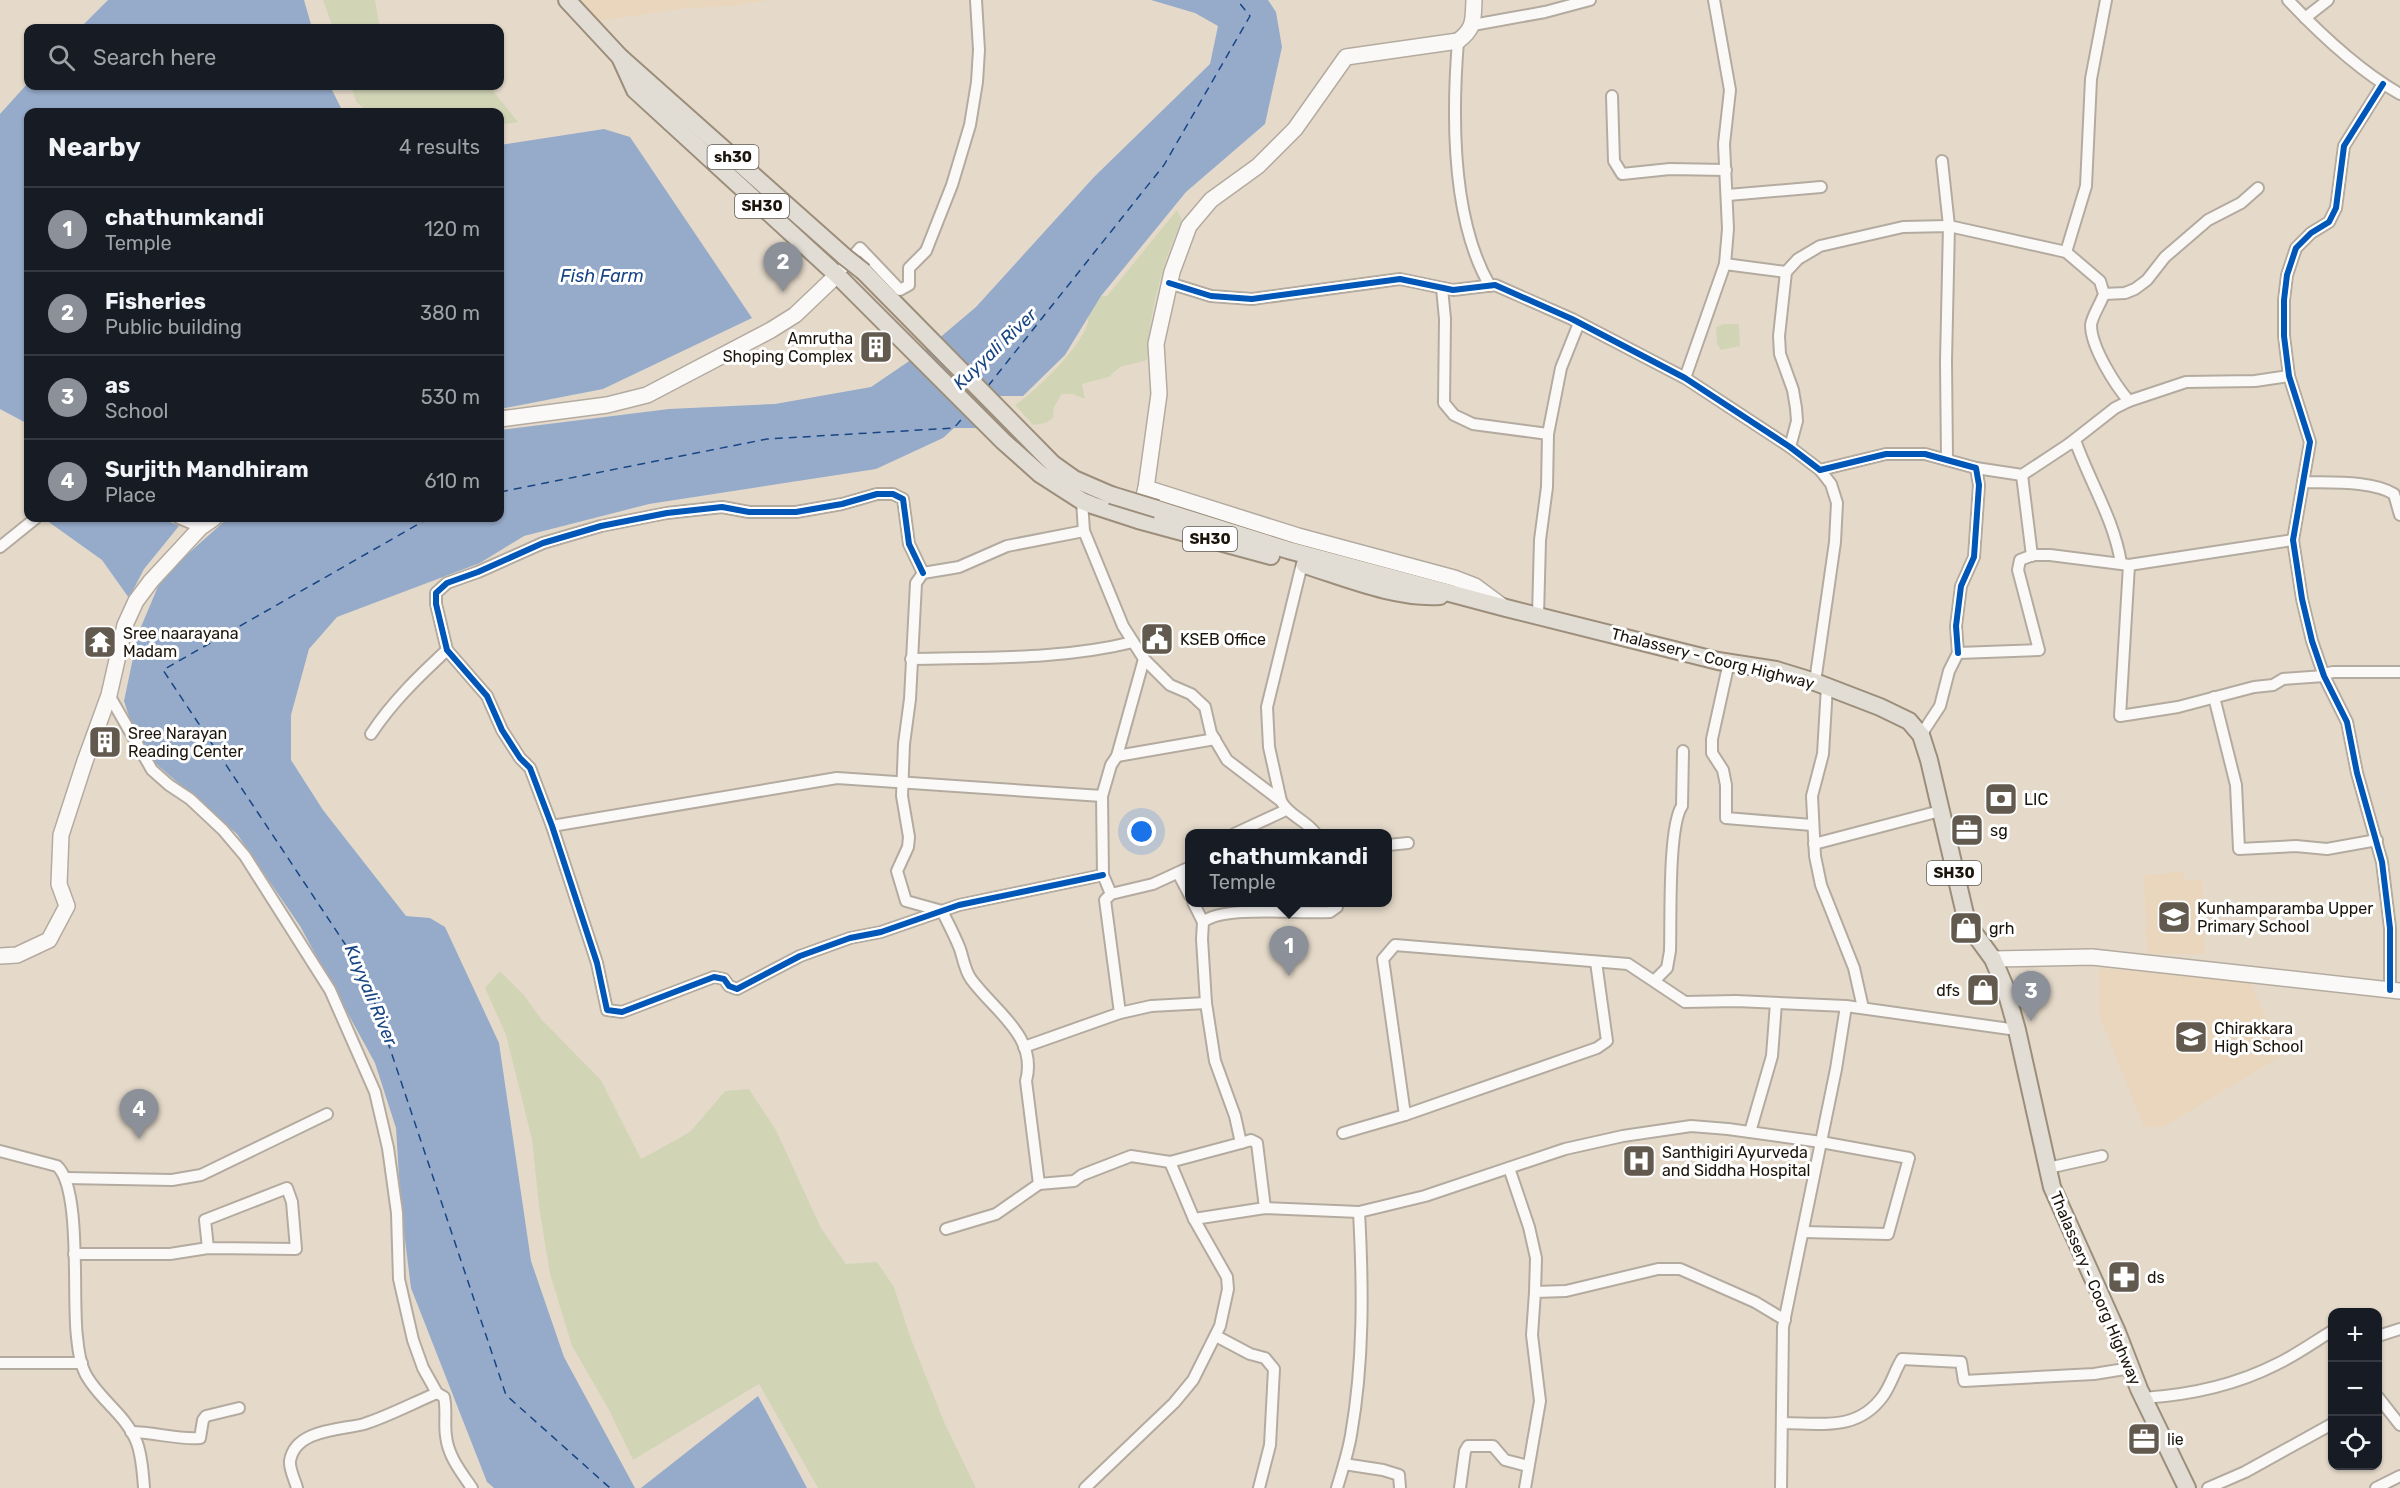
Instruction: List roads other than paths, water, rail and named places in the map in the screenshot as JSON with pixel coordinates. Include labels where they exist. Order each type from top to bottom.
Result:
[{"type":"main road","name":"SH30","points":[[567,0],[620,57],[635,90],[837,275],[1040,474],[1082,501],[1138,520],[1361,582],[1424,597],[1458,595]]},
{"type":"main road","name":"Thalassery - Coorg Highway","points":[[620,57],[864,272],[1016,428],[1053,464],[1074,479],[1111,495],[1288,550],[1506,609],[1729,662],[1776,670],[1821,684],[1896,713],[1909,721],[1921,735],[1929,760],[1965,914],[1974,933],[1993,959],[2005,987],[2017,1030],[2052,1187],[2117,1332],[2143,1398],[2187,1488]]},
{"type":"street","points":[[504,418],[607,405],[647,395],[795,315],[837,275],[860,248],[900,290],[909,285],[909,268],[926,251],[952,185],[970,125],[979,50],[976,0]]},
{"type":"street","points":[[1138,520],[1146,488],[1159,394],[1156,344],[1169,283],[1190,226],[1210,200],[1258,166],[1295,129],[1346,57],[1458,41],[1473,25],[1474,0]]},
{"type":"street","points":[[1473,25],[1545,12],[1590,0]]},
{"type":"street","points":[[1685,378],[1725,264],[1728,229],[1724,144],[1730,90],[1714,0]]},
{"type":"street","points":[[2066,252],[2086,186],[2091,79],[2106,0]]},
{"type":"street","points":[[2288,0],[2344,54],[2400,94]]},
{"type":"street","points":[[2305,18],[2328,0]]},
{"type":"street","points":[[1458,41],[1454,89],[1460,199],[1478,266],[1490,286]]},
{"type":"street","points":[[1993,959],[2092,957],[2395,991],[2390,928],[2377,840],[2357,773],[2347,722],[2324,675],[2312,641],[2302,599],[2293,540],[2310,442],[2289,376],[2284,336],[2287,275],[2296,248],[2311,233],[2329,222],[2336,208],[2343,146],[2383,84]]},
{"type":"street","points":[[1612,96],[1614,161],[1622,174],[1670,169],[1726,170]]},
{"type":"street","points":[[1942,161],[1949,226],[1946,360],[1947,459]]},
{"type":"street","points":[[1728,195],[1821,187]]},
{"type":"street","points":[[2104,294],[2125,293],[2135,289],[2147,280],[2165,257],[2208,220],[2241,203],[2258,188]]},
{"type":"street","points":[[1790,447],[1797,421],[1796,408],[1793,390],[1780,354],[1779,336],[1786,272],[1798,259],[1820,246],[1903,227],[1949,226],[2066,252],[2100,281],[2104,294],[2091,323],[2094,338],[2114,384],[2129,401]]},
{"type":"street","points":[[1725,264],[1786,272]]},
{"type":"street","points":[[1169,283],[1229,299],[1252,299],[1400,279],[1453,290],[1495,285],[1579,322],[1685,378],[1790,447],[1820,470],[1831,484],[1837,503],[1821,684],[1823,754],[1812,796],[1812,825],[1821,885],[1854,968],[1863,1008]]},
{"type":"street","points":[[1442,288],[1445,319],[1444,403],[1454,415],[1473,424],[1548,435]]},
{"type":"street","points":[[1538,616],[1540,540],[1547,487],[1548,435],[1561,368],[1579,322]]},
{"type":"street","points":[[1820,470],[1886,454],[1925,454],[1976,468],[2022,475],[2069,444],[2115,408],[2129,401],[2186,381],[2255,381],[2289,376]]},
{"type":"street","points":[[2069,444],[2076,443],[2117,537],[2125,564],[2120,716],[2178,707],[2254,687],[2273,685],[2283,679],[2334,672],[2400,672]]},
{"type":"street","points":[[1921,735],[1940,706],[1949,671],[1958,653],[1956,626],[1961,586],[1974,557],[1979,486],[1976,468]]},
{"type":"street","points":[[2022,475],[2032,556]]},
{"type":"street","points":[[2303,482],[2355,484],[2387,490],[2394,494],[2400,515]]},
{"type":"street","points":[[1146,488],[1298,536],[1454,578],[1475,586],[1506,609]]},
{"type":"street","points":[[923,573],[909,544],[903,499],[893,494],[877,494],[842,504],[796,512],[749,512],[722,507],[667,513],[601,526],[543,543],[447,583],[436,593],[436,604],[447,650],[487,696],[502,730],[520,758],[530,768],[552,826],[597,963],[607,1010],[622,1012],[714,977],[724,979],[729,986],[737,989],[800,956],[850,938],[880,932],[959,905],[1103,875]]},
{"type":"street","points":[[1082,501],[1084,531],[1123,626],[1144,659],[1170,685],[1191,694],[1205,706],[1211,733],[1227,760],[1312,829]]},
{"type":"street","points":[[0,547],[31,522]]},
{"type":"street","points":[[189,522],[201,527]]},
{"type":"street","points":[[0,956],[17,955],[49,940],[67,906],[59,884],[61,836],[109,695],[125,625],[136,601],[151,581],[208,522]]},
{"type":"street","points":[[1039,1184],[1026,1081],[1030,1068],[1024,1047],[1010,1022],[970,977],[959,946],[942,911],[906,901],[899,881],[897,871],[908,847],[909,837],[902,796],[904,744],[910,699],[916,583],[923,573],[959,567],[1007,546],[1084,531]]},
{"type":"street","points":[[1958,653],[2039,650],[2018,570],[2020,560],[2032,556],[2050,555],[2125,564],[2293,540]]},
{"type":"street","points":[[1283,806],[1269,747],[1267,707],[1302,564]]},
{"type":"street","points":[[911,659],[1054,654],[1103,649],[1133,642]]},
{"type":"street","points":[[371,734],[406,690],[447,650]]},
{"type":"street","points":[[1111,894],[1103,875],[1101,796],[1111,765],[1117,756],[1144,659]]},
{"type":"street","points":[[1729,662],[1712,746],[1712,753],[1723,770],[1726,784],[1726,818],[1812,825]]},
{"type":"street","points":[[109,695],[152,770],[190,799],[223,830],[245,856],[330,990],[375,1092],[388,1148],[397,1213],[399,1279],[413,1340],[423,1368],[437,1393],[444,1397],[447,1412],[446,1436],[453,1460],[472,1488]]},
{"type":"street","points":[[2214,697],[2236,785],[2239,849],[2296,846],[2327,849],[2377,840]]},
{"type":"street","points":[[1117,756],[1215,740]]},
{"type":"street","points":[[1655,980],[1667,968],[1670,951],[1674,838],[1677,813],[1682,807],[1683,751]]},
{"type":"street","points":[[552,826],[837,778],[1101,796]]},
{"type":"street","points":[[1243,829],[1283,806]]},
{"type":"street","points":[[1814,844],[1940,811]]},
{"type":"street","points":[[1392,845],[1408,843]]},
{"type":"street","points":[[1120,1013],[1105,900],[1111,894],[1153,884],[1185,870]]},
{"type":"street","points":[[1178,873],[1185,886]]},
{"type":"street","points":[[1195,907],[1203,922],[1206,1003],[1215,1061],[1235,1116],[1241,1143]]},
{"type":"street","points":[[1203,922],[1217,914],[1330,912],[1337,907]]},
{"type":"street","points":[[1405,1115],[1383,959],[1395,945],[1628,964],[1685,1002],[1736,1001],[1846,1006],[2017,1030]]},
{"type":"street","points":[[1343,1133],[1405,1115],[1597,1048],[1607,1041],[1596,962]]},
{"type":"street","points":[[1024,1047],[1120,1013],[1151,1006],[1206,1003]]},
{"type":"street","points":[[1750,1132],[1772,1056],[1776,1003]]},
{"type":"street","points":[[1781,1488],[1785,1320],[1846,1006]]},
{"type":"street","points":[[66,1178],[172,1180],[201,1174],[327,1114]]},
{"type":"street","points":[[1194,1219],[1266,1208],[1359,1212],[1425,1196],[1565,1149],[1623,1136],[1691,1126],[1821,1142],[1909,1158],[1888,1234],[1803,1232]]},
{"type":"street","points":[[946,1229],[996,1214],[1039,1184],[1074,1181],[1082,1175],[1131,1156],[1170,1162],[1251,1140],[1257,1143],[1266,1208]]},
{"type":"street","points":[[0,1151],[57,1166],[66,1178],[71,1203],[77,1338],[84,1372],[98,1393],[120,1415],[137,1442],[143,1468],[144,1488]]},
{"type":"street","points":[[2048,1168],[2102,1156]]},
{"type":"street","points":[[1085,1488],[1174,1403],[1193,1380],[1216,1336],[1228,1289],[1227,1277],[1194,1219],[1170,1162]]},
{"type":"street","points":[[1509,1168],[1529,1227],[1536,1258],[1532,1335],[1540,1401],[1525,1488]]},
{"type":"street","points":[[74,1254],[170,1254],[208,1248],[296,1250],[292,1202],[287,1188],[205,1220],[208,1248]]},
{"type":"street","points":[[1337,1488],[1351,1437],[1359,1377],[1362,1304],[1359,1212]]},
{"type":"street","points":[[1535,1292],[1566,1291],[1658,1269],[1680,1269],[1755,1302],[1785,1320]]},
{"type":"street","points":[[2382,1335],[2400,1329]]},
{"type":"street","points":[[2143,1398],[2177,1396],[2239,1381],[2278,1364],[2328,1333]]},
{"type":"street","points":[[1216,1336],[1250,1354],[1265,1358],[1274,1369],[1270,1444],[1259,1488]]},
{"type":"street","points":[[1782,1423],[1849,1423],[1872,1409],[1885,1394],[1902,1359],[1961,1362],[1964,1381],[2094,1374],[2131,1368]]},
{"type":"street","points":[[0,1363],[82,1363]]},
{"type":"street","points":[[297,1488],[290,1461],[297,1446],[311,1435],[329,1429],[365,1423],[437,1393]]},
{"type":"street","points":[[131,1432],[151,1432],[190,1439],[200,1438],[203,1420],[206,1416],[239,1408]]},
{"type":"street","points":[[2382,1408],[2400,1425]]},
{"type":"street","points":[[2208,1488],[2245,1472],[2328,1426]]},
{"type":"street","points":[[1460,1488],[1465,1451],[1468,1446],[1493,1446],[1504,1460],[1528,1466]]},
{"type":"street","points":[[1344,1464],[1399,1475],[1400,1488]]},
{"type":"street","points":[[2376,1488],[2400,1476]]},
{"type":"water","points":[[108,0],[304,0],[311,24],[84,24]]},
{"type":"water","name":"Kuyyali River","points":[[1151,0],[1268,0],[1276,12],[1282,47],[1265,124],[1186,192],[1101,296],[1065,355],[1023,396],[997,396],[976,428],[954,428],[943,438],[876,469],[649,504],[524,536],[480,563],[337,617],[309,649],[291,715],[291,760],[323,810],[406,916],[430,918],[445,927],[499,1043],[531,1261],[564,1357],[635,1488],[494,1488],[487,1482],[411,1288],[401,1208],[396,1128],[375,1063],[300,926],[237,834],[155,763],[134,732],[124,701],[138,634],[162,577],[224,522],[504,522],[504,430],[669,409],[775,404],[871,387],[924,351],[976,307],[1094,177],[1210,64],[1218,26],[1195,13]]},
{"type":"water","points":[[24,87],[24,90],[332,90],[341,108],[24,108],[24,422],[0,409],[0,114]]},
{"type":"water","name":"Fish Farm","points":[[604,129],[630,137],[752,318],[603,389],[504,408],[504,144]]},
{"type":"water","points":[[49,522],[170,522],[179,526],[144,569],[129,598],[102,560]]},
{"type":"water","points":[[758,1396],[807,1488],[641,1488]]},
{"type":"place","name":"Fisheries","points":[[783,292]]},
{"type":"place","name":"Amrutha Shoping Complex","points":[[876,347]]},
{"type":"place","name":"KSEB Office","points":[[1157,639]]},
{"type":"place","name":"Sree naarayana Madam","points":[[100,642]]},
{"type":"place","name":"Sree Narayan Reading Center","points":[[105,742]]},
{"type":"place","name":"LIC","points":[[2001,799]]},
{"type":"place","name":"sg","points":[[1967,830]]},
{"type":"place","name":"Kunhamparamba Upper Primary School","points":[[2174,917]]},
{"type":"place","name":"grh","points":[[1966,928]]},
{"type":"place","name":"chathumkandi","points":[[1289,976]]},
{"type":"place","name":"dfs","points":[[1983,990]]},
{"type":"place","name":"as","points":[[2031,1021]]},
{"type":"place","name":"Chirakkara High School","points":[[2191,1037]]},
{"type":"place","name":"Surjith Mandhiram","points":[[139,1139]]},
{"type":"place","name":"Santhigiri Ayurveda and Siddha Hospital","points":[[1639,1161]]},
{"type":"place","name":"ds","points":[[2124,1277]]},
{"type":"place","name":"lie","points":[[2144,1439]]}]
